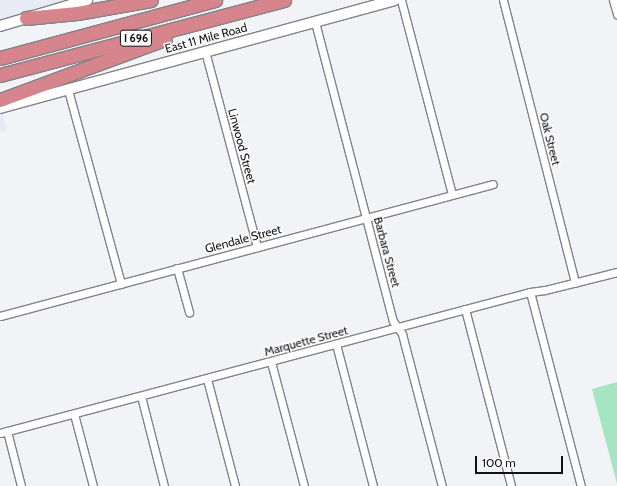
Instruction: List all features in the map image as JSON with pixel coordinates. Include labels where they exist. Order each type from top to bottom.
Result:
[{"type":"highway","points":[[26,18],[77,13],[151,0]]},
{"type":"highway","name":"I 696","points":[[0,58],[215,0]]},
{"type":"highway","points":[[0,100],[136,48],[236,18],[277,2]]},
{"type":"highway","name":"I 696","points":[[0,75],[277,2]]},
{"type":"main road","points":[[0,26],[87,0]]},
{"type":"main road","name":"East 11 Mile Road","points":[[0,108],[395,0]]},
{"type":"street","points":[[401,0],[452,194]]},
{"type":"street","name":"Oak Street","points":[[503,0],[575,283]]},
{"type":"street","points":[[613,0],[617,14]]},
{"type":"street","name":"Barbara Street","points":[[315,22],[393,321],[402,334],[442,486]]},
{"type":"street","name":"Linwood Street","points":[[206,51],[257,247]]},
{"type":"street","points":[[68,90],[120,284]]},
{"type":"street","name":"Glendale Street","points":[[0,316],[493,184]]},
{"type":"street","points":[[177,268],[190,312]]},
{"type":"street","name":"Marquette Street","points":[[3,432],[530,292],[575,283],[617,272]]},
{"type":"street","points":[[530,292],[581,486]]},
{"type":"street","points":[[465,309],[511,486]]},
{"type":"street","points":[[336,344],[373,486]]},
{"type":"street","points":[[271,362],[304,486]]},
{"type":"street","points":[[207,379],[235,486]]},
{"type":"street","points":[[141,396],[164,486]]},
{"type":"street","points":[[74,414],[93,486]]},
{"type":"street","points":[[3,432],[21,486]]},
{"type":"shaded area","points":[[0,0],[72,0],[0,20]]},
{"type":"shaded area","points":[[2,111],[7,131],[0,133],[0,112]]},
{"type":"green space","points":[[617,382],[617,484],[592,389]]}]
